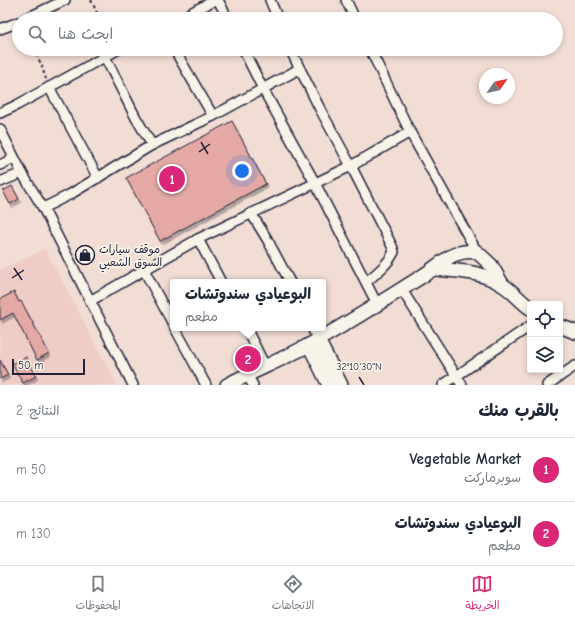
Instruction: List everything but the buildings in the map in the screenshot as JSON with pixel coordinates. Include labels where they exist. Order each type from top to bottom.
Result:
[{"type":"main road","points":[[227,385],[250,380],[266,366],[313,338],[402,290],[454,254],[466,251],[477,252],[491,265],[502,284]]},
{"type":"main road","points":[[434,269],[477,273],[488,277],[502,284],[527,305]]},
{"type":"main road","points":[[563,327],[575,332]]},
{"type":"main road","points":[[313,338],[329,385]]},
{"type":"main road","points":[[313,338],[341,385]]},
{"type":"street","points":[[40,12],[65,0]]},
{"type":"street","points":[[192,12],[215,0]]},
{"type":"street","points":[[218,0],[224,12]]},
{"type":"street","points":[[270,0],[275,12]]},
{"type":"street","points":[[346,0],[352,12]]},
{"type":"street","points":[[0,29],[12,25]]},
{"type":"street","points":[[0,113],[105,56],[136,118],[152,145]]},
{"type":"street","points":[[178,56],[213,116]]},
{"type":"street","points":[[246,56],[315,183],[377,304]]},
{"type":"street","points":[[293,56],[320,109],[352,166],[394,252],[383,267],[366,282]]},
{"type":"street","points":[[373,56],[410,132],[477,252]]},
{"type":"street","points":[[43,208],[98,178],[152,145],[213,116],[299,69]]},
{"type":"street","points":[[50,87],[98,178]]},
{"type":"street","points":[[0,129],[22,173],[43,208],[133,385]]},
{"type":"street","points":[[90,301],[198,239],[352,166],[410,132]]},
{"type":"street","points":[[0,165],[14,158]]},
{"type":"street","points":[[0,182],[22,173]]},
{"type":"street","points":[[251,213],[267,238],[288,279]]},
{"type":"street","points":[[198,239],[219,279]]},
{"type":"street","points":[[144,270],[170,318]]},
{"type":"street","points":[[402,290],[462,385]]},
{"type":"street","points":[[443,385],[527,328]]},
{"type":"street","points":[[177,331],[206,385]]},
{"type":"street","points":[[248,331],[266,366]]},
{"type":"street","points":[[547,385],[575,366]]},
{"type":"path","points":[[91,0],[97,12]]},
{"type":"path","points":[[37,56],[50,87]]},
{"type":"shaded area","points":[[45,249],[117,385],[0,385],[0,270]]},
{"type":"place","name":"Vegetable Market","points":[[172,179]]},
{"type":"place","name":"موقف سيارات السوق الشعبي","points":[[85,255]]},
{"type":"place","name":"البوعيادي سندوتشات","points":[[248,359]]}]
